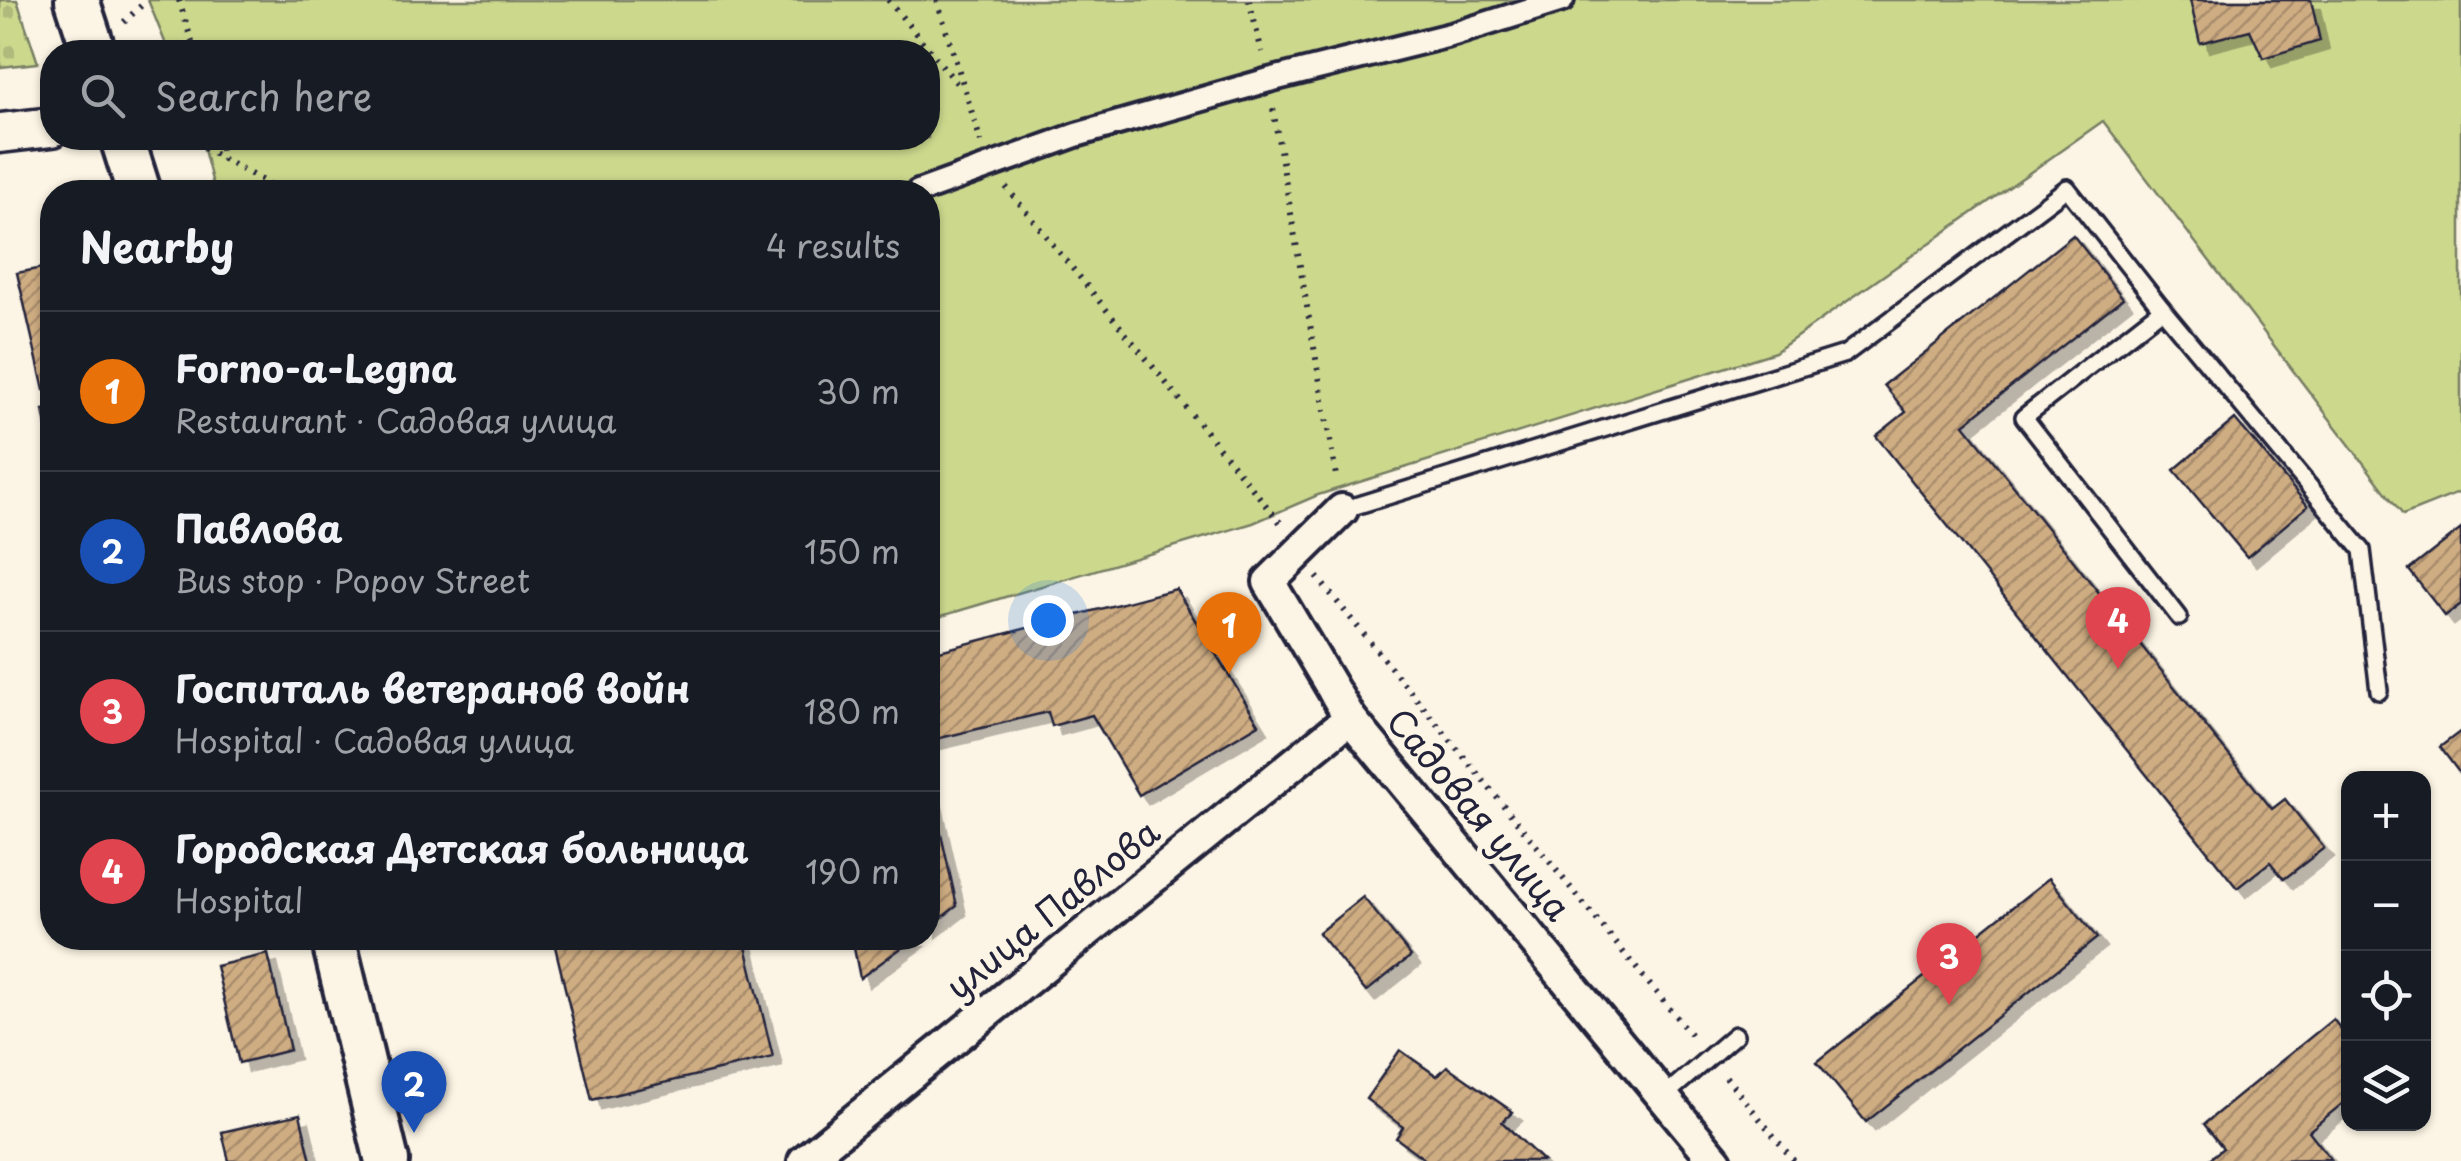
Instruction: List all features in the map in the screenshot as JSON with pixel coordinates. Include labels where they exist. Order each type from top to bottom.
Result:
[{"type":"main road","points":[[77,0],[90,40]]},
{"type":"main road","points":[[126,150],[134,180]]},
{"type":"main road","points":[[336,950],[387,1161]]},
{"type":"street","points":[[940,185],[1076,135],[1268,80],[1454,34],[1562,0]]},
{"type":"street","points":[[0,133],[40,128]]},
{"type":"street","name":"Садовая улица","points":[[1342,510],[1308,561],[1269,582],[1350,718],[1716,1161]]},
{"type":"street","name":"улица Павлова","points":[[804,1161],[1350,718]]},
{"type":"lane","points":[[1342,510],[1845,354],[2067,188],[2362,550],[2379,691]]},
{"type":"lane","points":[[2162,309],[2024,417],[2178,617]]},
{"type":"lane","points":[[1663,1097],[1735,1036]]},
{"type":"path","points":[[124,22],[147,0]]},
{"type":"path","points":[[179,0],[191,40]]},
{"type":"path","points":[[888,0],[921,40]]},
{"type":"path","points":[[937,0],[963,91],[991,168],[1794,1161]]},
{"type":"path","points":[[1249,0],[1268,80],[1342,510]]},
{"type":"path","points":[[940,63],[963,91]]},
{"type":"path","points":[[208,150],[262,180]]},
{"type":"path","points":[[221,150],[223,158]]},
{"type":"green space","points":[[0,0],[17,0],[38,63],[0,67]]},
{"type":"green space","points":[[148,0],[2461,0],[2461,492],[2403,515],[2103,121],[1775,352],[1318,495],[1253,523],[940,616],[940,180],[212,180],[204,150],[940,150],[940,40],[164,40]]},
{"type":"building","points":[[2190,0],[2311,0],[2320,41],[2263,58],[2250,30],[2200,43]]},
{"type":"building","points":[[2073,235],[2123,298],[1964,424],[2272,809],[2285,799],[2324,848],[2284,879],[2270,862],[2237,888],[1876,436],[1906,412],[1884,385]]},
{"type":"building","points":[[40,268],[40,373],[17,273]]},
{"type":"building","points":[[2235,419],[2308,506],[2247,557],[2174,470]]},
{"type":"building","points":[[2461,529],[2461,604],[2445,616],[2409,570]]},
{"type":"building","points":[[1176,589],[1259,724],[1139,795],[1092,715],[1052,726],[1048,712],[940,738],[940,651]]},
{"type":"building","points":[[2461,731],[2461,775],[2440,747]]},
{"type":"building","points":[[940,830],[957,906],[940,919]]},
{"type":"building","points":[[2049,878],[2097,938],[1866,1122],[1817,1062]]},
{"type":"building","points":[[1363,897],[1411,956],[1366,992],[1318,933]]},
{"type":"building","points":[[556,950],[747,950],[773,1057],[592,1100]]},
{"type":"building","points":[[854,950],[898,950],[860,978]]},
{"type":"building","points":[[268,954],[290,1050],[239,1063],[216,966]]},
{"type":"building","points":[[2333,1019],[2341,1029],[2341,1105],[2309,1131],[2331,1159],[2207,1161],[2223,1148],[2204,1124]]},
{"type":"building","points":[[1400,1050],[1437,1076],[1447,1066],[1513,1112],[1502,1122],[1543,1161],[1427,1161],[1396,1138],[1403,1127],[1366,1099]]},
{"type":"building","points":[[300,1114],[311,1161],[229,1161],[222,1132]]},
{"type":"place","name":"Городская Детская больница","points":[[2118,669]]},
{"type":"place","name":"Forno-a-Legna","points":[[1229,674]]},
{"type":"place","name":"Госпиталь ветеранов войн","points":[[1949,1005]]},
{"type":"place","name":"Павлова","points":[[414,1133]]}]
